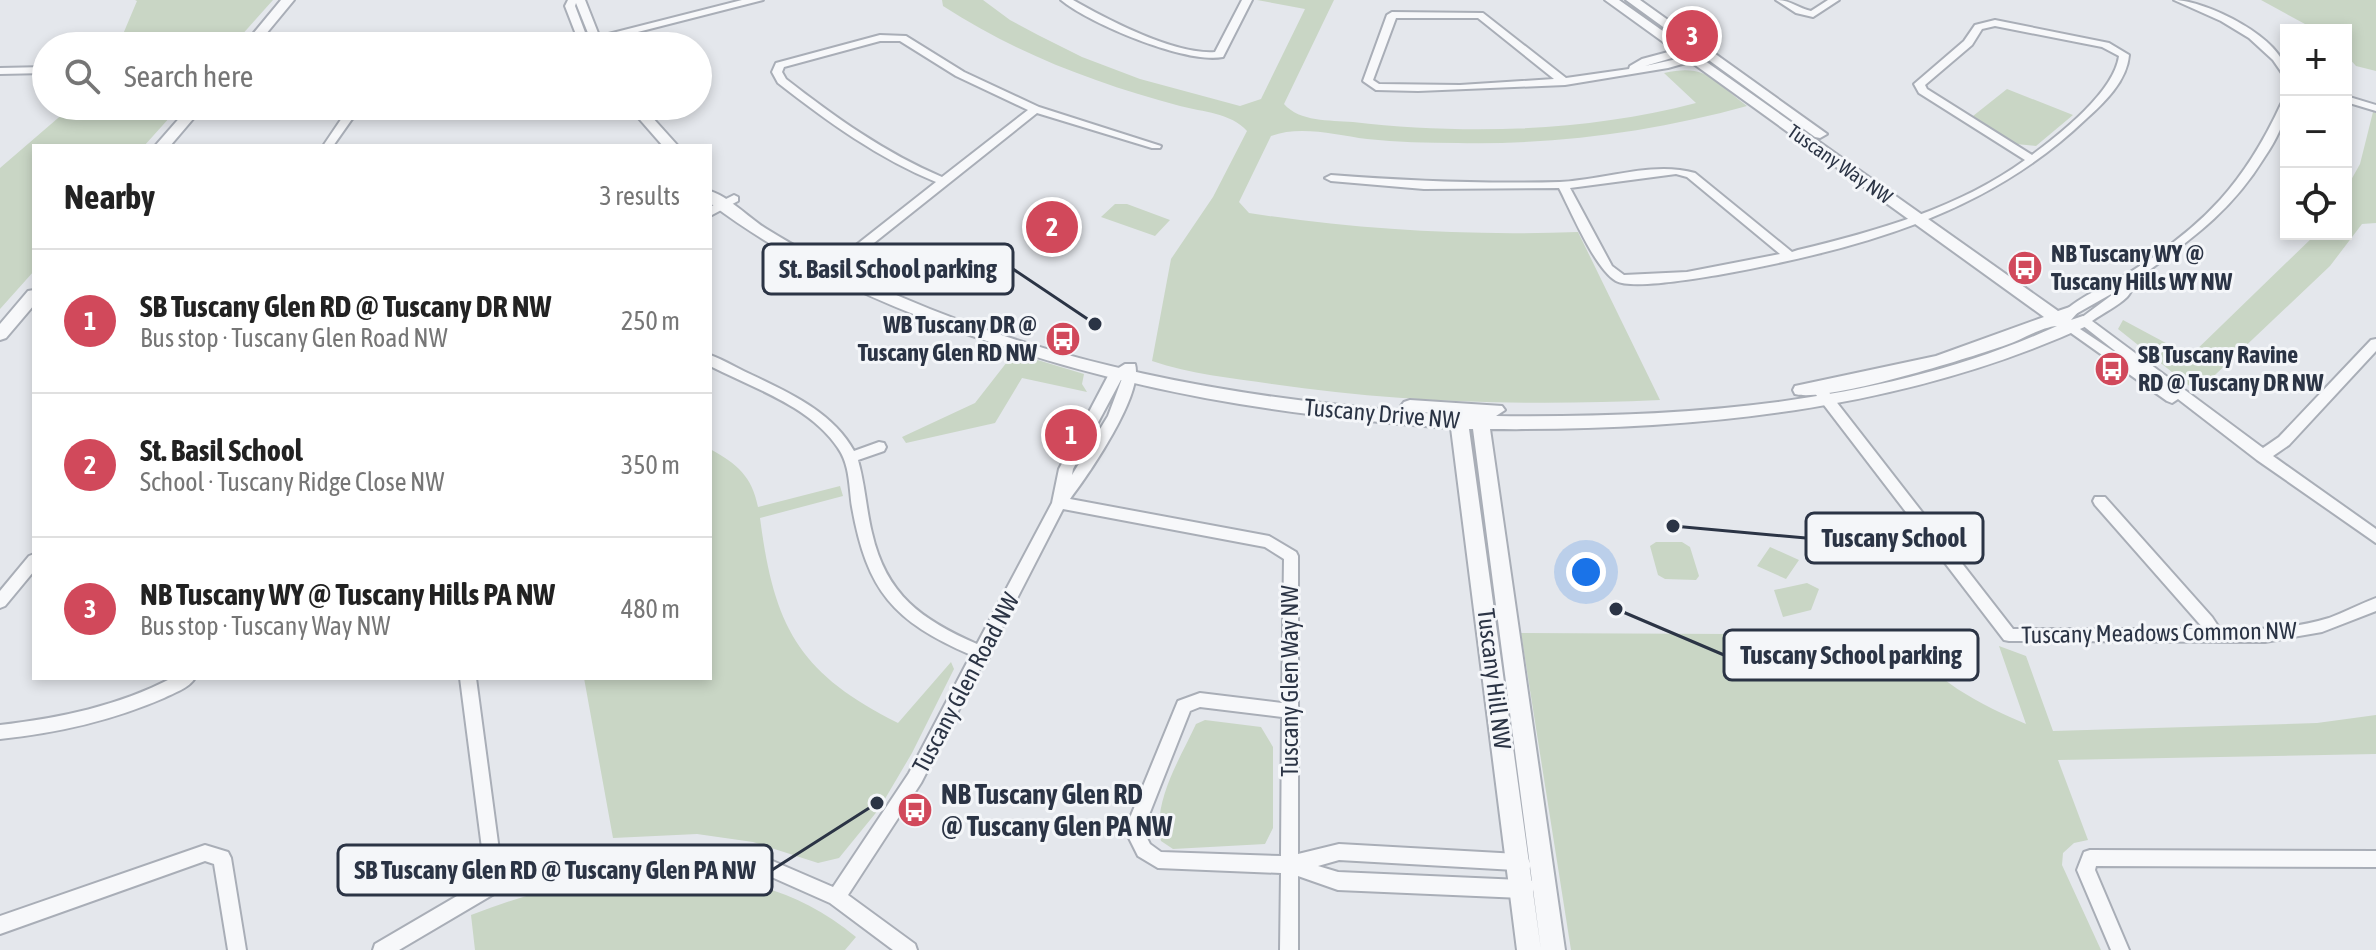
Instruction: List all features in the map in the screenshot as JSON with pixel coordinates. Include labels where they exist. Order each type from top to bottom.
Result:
[{"type":"street","points":[[261,32],[288,0]]},
{"type":"street","points":[[573,0],[570,6],[585,32]]},
{"type":"street","points":[[580,0],[587,32]]},
{"type":"street","points":[[617,32],[729,0]]},
{"type":"street","points":[[623,32],[757,0]]},
{"type":"street","points":[[1066,0],[1125,29],[1204,57],[1219,55],[1247,0]]},
{"type":"street","name":"Tuscany Way NW","points":[[1611,0],[1695,53],[2070,320]]},
{"type":"street","name":"Tuscany Way NW","points":[[1632,0],[1695,53]]},
{"type":"street","points":[[1781,0],[1799,11],[1813,14],[1834,0]]},
{"type":"street","points":[[2179,0],[2243,30],[2280,63]]},
{"type":"street","points":[[1565,82],[1480,15],[1392,15],[1368,81],[1376,87],[1505,88],[1565,82],[1628,71],[1653,70],[1695,53]]},
{"type":"street","points":[[1563,185],[1607,268],[1621,279],[1672,277],[1791,257],[1926,216],[2033,160],[2076,125],[2100,98],[2124,62],[2124,55],[2105,45],[1995,23],[1978,27],[1968,43],[1919,84],[1923,91],[2033,160]]},
{"type":"street","points":[[945,182],[918,172],[844,129],[782,81],[777,72],[780,65],[880,38],[902,38],[960,74],[1035,109],[1156,146]]},
{"type":"street","points":[[0,71],[32,70]]},
{"type":"street","points":[[2352,101],[2376,108]]},
{"type":"street","points":[[836,267],[1035,109]]},
{"type":"street","points":[[2280,117],[2263,154],[2236,190],[2201,227],[2130,280],[2124,293],[2070,320],[2196,414],[2244,442],[2376,537]]},
{"type":"street","points":[[164,144],[185,120]]},
{"type":"street","points":[[329,144],[346,120]]},
{"type":"street","points":[[633,120],[653,144]]},
{"type":"street","points":[[648,120],[669,144]]},
{"type":"street","points":[[1331,178],[1437,186],[1563,185],[1676,171],[1691,175],[1791,257]]},
{"type":"street","name":"Tuscany Drive NW","points":[[719,203],[908,306],[979,333],[1126,373],[1302,407],[1576,422],[1674,418],[1959,369],[2070,320]]},
{"type":"street","points":[[0,334],[32,297]]},
{"type":"street","points":[[2262,456],[2284,441],[2376,343]]},
{"type":"street","points":[[712,361],[822,422],[852,457],[869,557],[887,592],[912,619],[983,653]]},
{"type":"street","name":"Tuscany Glen Road NW","points":[[836,897],[915,778],[1059,503],[1082,474],[1126,373]]},
{"type":"street","name":"Tuscany Meadows Common NW","points":[[1822,393],[2009,635],[2297,634],[2353,616],[2376,604]]},
{"type":"street","name":"Tuscany Hill NW","points":[[1469,416],[1518,862],[1532,884],[1529,950]]},
{"type":"street","name":"Tuscany Hill NW","points":[[1469,416],[1532,884],[1553,950]]},
{"type":"street","points":[[852,457],[879,447]]},
{"type":"street","points":[[2100,501],[2207,621],[2216,636]]},
{"type":"street","name":"Tuscany Glen Way NW","points":[[1059,503],[1269,542],[1291,556],[1289,950]]},
{"type":"street","points":[[0,602],[32,563]]},
{"type":"street","points":[[0,732],[46,728],[95,716],[142,700],[183,680]]},
{"type":"street","points":[[468,680],[495,883]]},
{"type":"street","points":[[1289,711],[1200,700],[1184,706],[1134,830],[1144,850],[1158,860],[1290,865],[1338,881],[1532,884]]},
{"type":"street","points":[[1290,865],[1339,852],[1518,862]]},
{"type":"street","points":[[0,925],[205,853],[222,858],[237,950]]},
{"type":"street","points":[[382,950],[495,883],[571,865],[677,854],[768,867],[836,897],[908,950]]},
{"type":"street","points":[[2120,950],[2086,870],[2090,858],[2376,859]]},
{"type":"green space","points":[[273,0],[244,32],[124,32],[137,1]]},
{"type":"green space","points":[[942,0],[983,0],[1010,20],[1082,57],[1140,79],[1240,106],[1261,99],[1305,9],[1257,0],[1334,0],[1284,104],[1298,114],[1325,120],[1439,129],[1568,125],[1654,113],[1696,103],[1664,73],[1690,70],[1709,76],[1747,106],[1640,130],[1531,142],[1412,142],[1318,132],[1282,133],[1271,136],[1239,202],[1249,213],[1372,228],[1495,233],[1578,232],[1660,400],[1514,403],[1417,399],[1211,375],[1152,361],[1171,259],[1213,197],[1247,131],[1225,117],[1148,97],[1028,53],[943,6]]},
{"type":"green space","points":[[2261,0],[2376,0],[2376,71],[2356,66],[2352,62],[2352,24],[2305,24]]},
{"type":"green space","points":[[2007,89],[2073,115],[2036,146],[2016,144],[1973,116]]},
{"type":"green space","points":[[2373,112],[2376,113],[2376,223],[2362,224],[2352,237],[2352,178],[2360,164]]},
{"type":"green space","points":[[56,120],[167,120],[146,144],[32,144],[32,273],[0,309],[0,168]]},
{"type":"green space","points":[[1115,204],[1127,204],[1170,220],[1155,236],[1101,217]]},
{"type":"green space","points":[[2310,240],[2350,240],[2330,266],[2197,392],[2118,329],[2123,320],[2190,356]]},
{"type":"green space","points":[[1014,353],[1084,374],[1082,384],[1087,392],[1022,378],[995,423],[906,443],[902,437],[975,403]]},
{"type":"green space","points":[[712,450],[742,472],[752,487],[758,507],[840,486],[843,496],[760,518],[773,589],[783,617],[797,642],[814,665],[836,685],[898,723],[951,662],[954,669],[912,753],[879,809],[839,858],[818,863],[753,842],[697,834],[613,838],[584,680],[712,680]]},
{"type":"green space","points":[[1656,542],[1682,542],[1690,547],[1699,576],[1696,580],[1665,579],[1658,575],[1650,546]]},
{"type":"green space","points":[[1770,547],[1799,560],[1786,579],[1757,566]]},
{"type":"green space","points":[[1807,583],[1819,589],[1811,610],[1783,617],[1774,590]]},
{"type":"green space","points":[[1521,633],[1904,635],[1927,665],[1958,689],[2026,724],[1999,646],[2026,656],[2053,731],[2317,723],[2376,715],[2376,754],[2058,760],[2088,840],[2074,843],[2063,853],[2062,865],[2101,950],[1571,950]]},
{"type":"green space","points":[[1205,720],[1261,727],[1273,747],[1273,828],[1265,844],[1173,849],[1161,841],[1160,811],[1169,781],[1196,724]]},
{"type":"green space","points":[[652,873],[709,877],[760,887],[809,905],[856,937],[845,950],[475,950],[471,915],[560,887]]},
{"type":"place","name":"NB Tuscany WY @ Tuscany Hills PA NW","points":[[1692,36]]},
{"type":"place","name":"St. Basil School","points":[[1052,227]]},
{"type":"place","name":"NB Tuscany WY @ Tuscany Hills WY NW","points":[[2025,268]]},
{"type":"place","name":"St. Basil School parking","points":[[1095,324]]},
{"type":"place","name":"WB Tuscany DR @ Tuscany Glen RD NW","points":[[1063,339]]},
{"type":"place","name":"SB Tuscany Ravine RD @ Tuscany DR NW","points":[[2112,369]]},
{"type":"place","name":"SB Tuscany Glen RD @ Tuscany DR NW","points":[[1071,435]]},
{"type":"place","name":"Tuscany School","points":[[1673,526]]},
{"type":"place","name":"Tuscany School parking","points":[[1616,609]]},
{"type":"place","name":"SB Tuscany Glen RD @ Tuscany Glen PA NW","points":[[877,803]]},
{"type":"place","name":"NB Tuscany Glen RD @ Tuscany Glen PA NW","points":[[915,810]]}]
